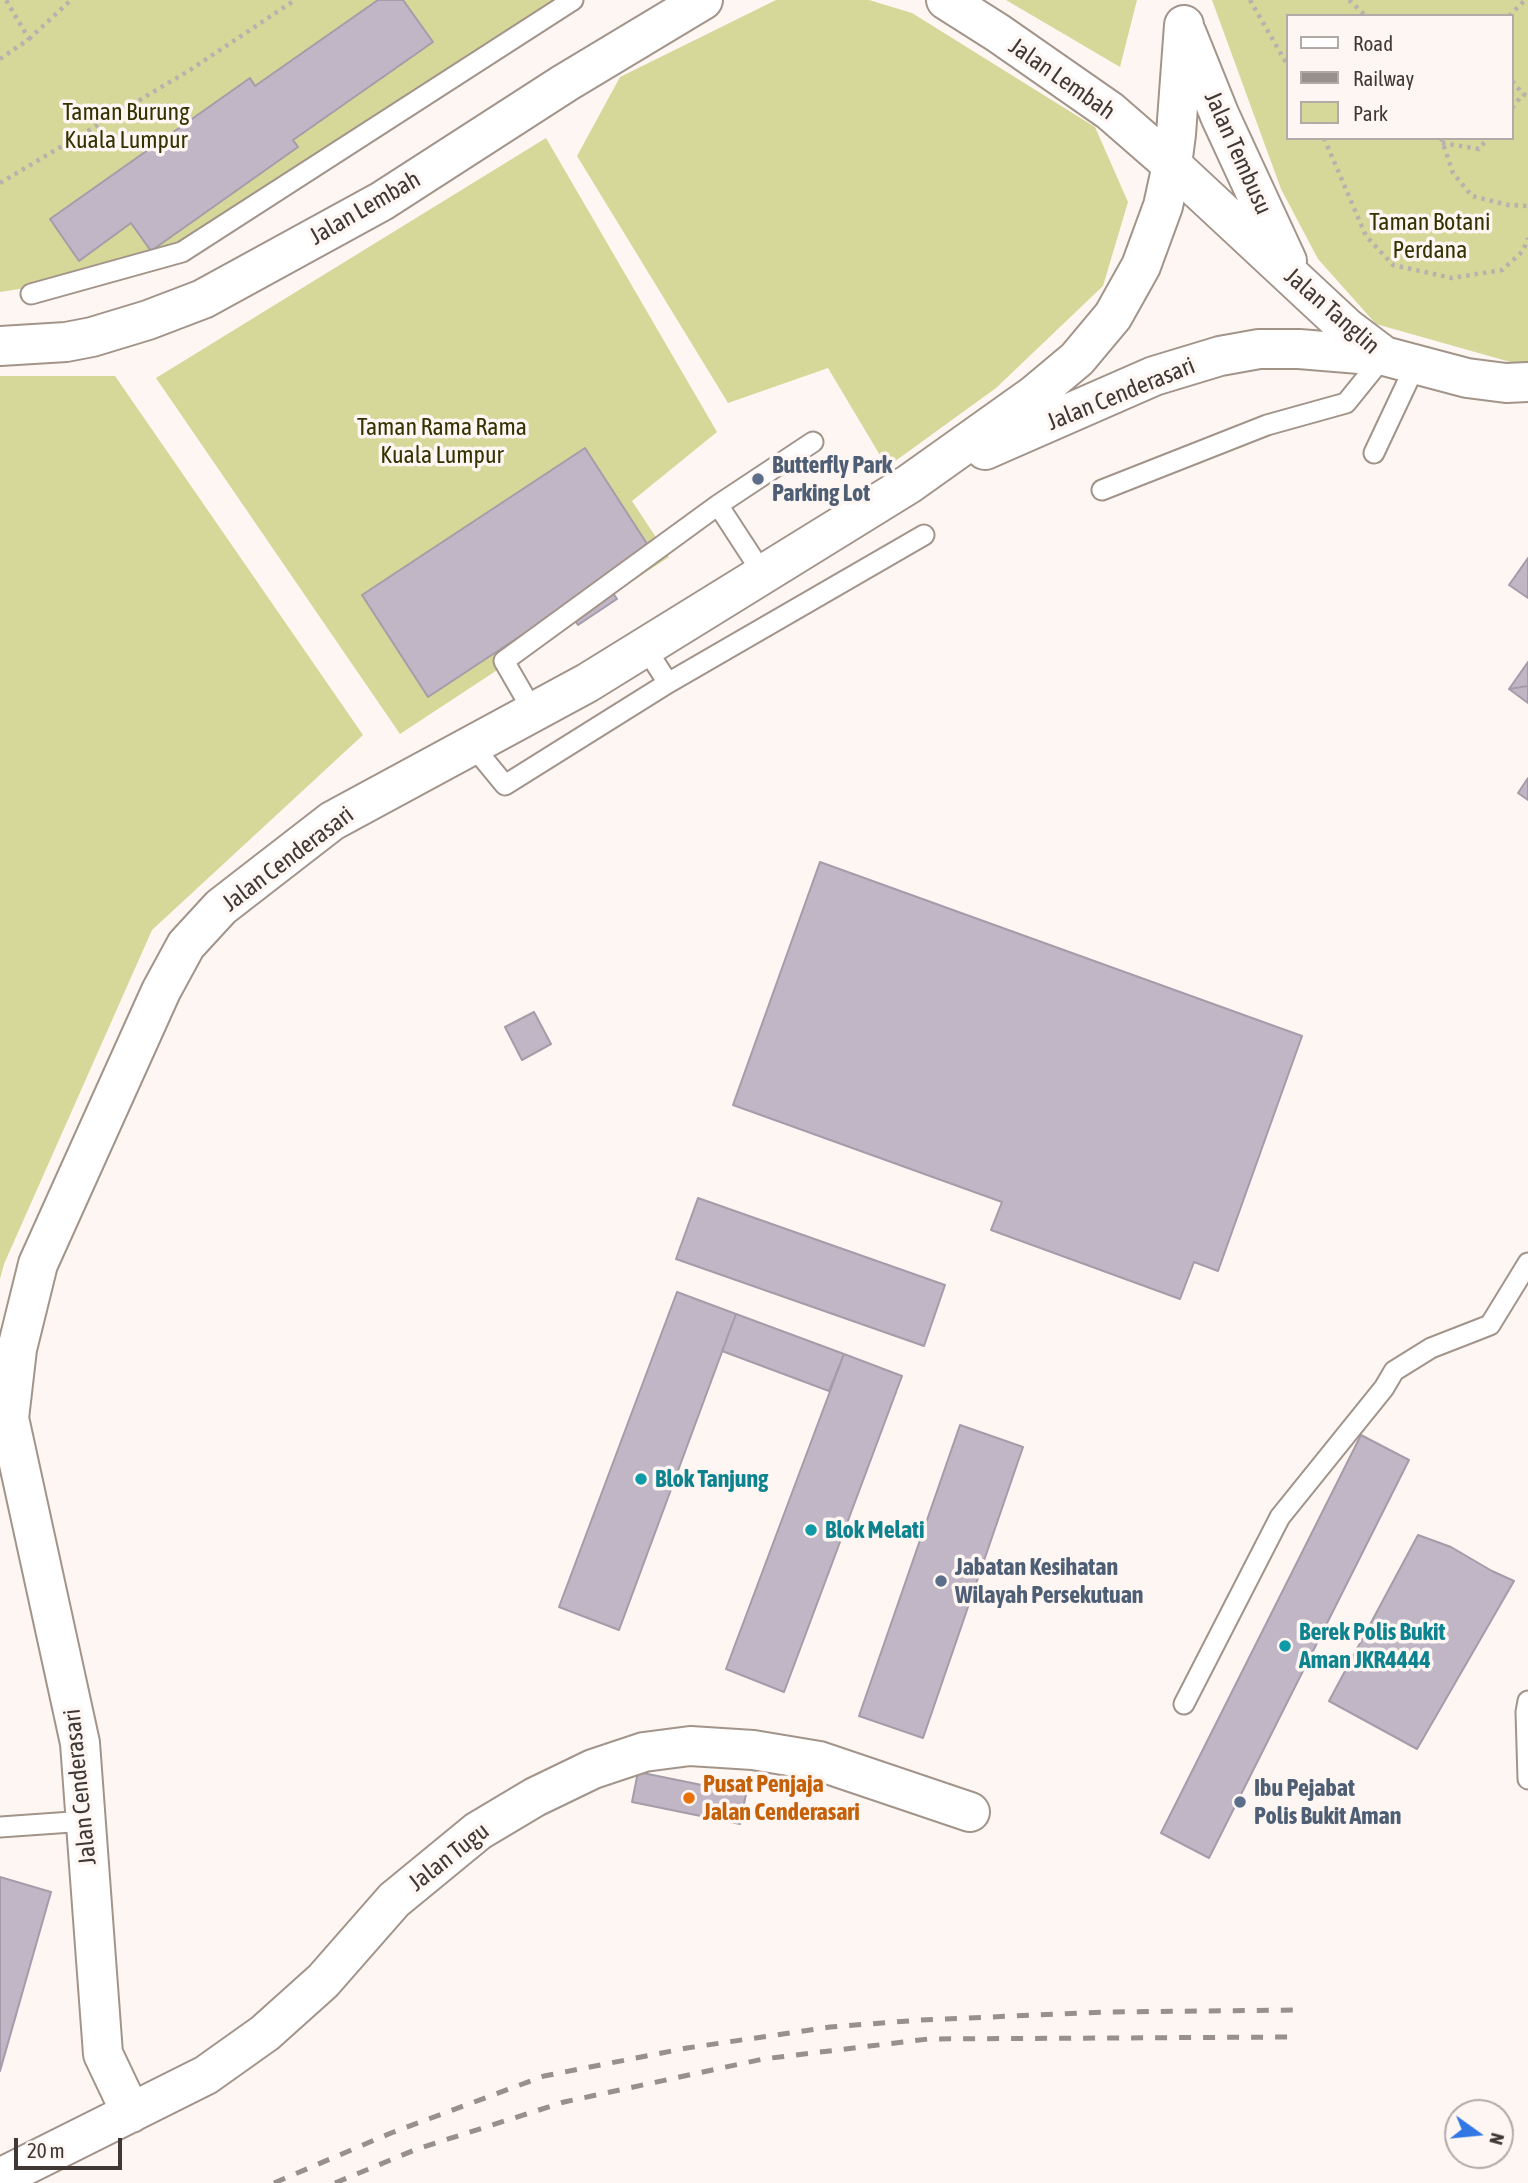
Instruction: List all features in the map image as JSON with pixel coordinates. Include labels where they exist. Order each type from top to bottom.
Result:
[{"type":"street","name":"Jalan Lembah","points":[[0,346],[66,342],[92,337],[203,299],[382,201],[565,83],[703,0]]},
{"type":"street","name":"Jalan Lembah","points":[[946,0],[1110,111],[1172,165]]},
{"type":"street","name":"Jalan Tembusu","points":[[1172,165],[1182,12]]},
{"type":"street","name":"Jalan Tembusu","points":[[1182,12],[1220,116],[1295,279]]},
{"type":"street","name":"Jalan Tanglin","points":[[1172,165],[1347,328],[1399,361],[1467,378],[1506,383],[1528,382]]},
{"type":"street","name":"Jalan Cenderasari","points":[[131,2113],[103,2054],[80,1743],[4,1420],[17,1349],[38,1264],[161,990],[186,945],[221,907],[332,821],[534,713],[645,647],[909,484],[1034,395],[1077,359],[1112,316],[1141,266],[1163,206],[1172,165]]},
{"type":"street","name":"Jalan Cenderasari","points":[[909,484],[1154,376],[1220,356],[1259,349],[1298,349],[1399,361]]},
{"type":"street","name":"Jalan Tugu","points":[[0,2178],[206,2075],[265,2033],[323,1981],[394,1900],[478,1831],[535,1797],[593,1769],[644,1752],[690,1746],[753,1750],[819,1761],[970,1812]]},
{"type":"lane","points":[[31,294],[182,251],[573,0]]},
{"type":"lane","points":[[1374,453],[1399,361]]},
{"type":"lane","points":[[1102,490],[1267,425],[1346,403],[1399,361]]},
{"type":"lane","points":[[534,713],[504,661],[718,505],[813,442]]},
{"type":"lane","points":[[718,505],[763,574]]},
{"type":"lane","points":[[472,745],[505,785],[668,682],[924,535]]},
{"type":"lane","points":[[645,647],[668,682]]},
{"type":"lane","points":[[1184,1704],[1280,1517],[1384,1388],[1394,1371],[1431,1348],[1490,1325],[1528,1264]]},
{"type":"lane","points":[[1527,1708],[1528,1779]]},
{"type":"lane","points":[[0,1827],[86,1821]]},
{"type":"path","points":[[6,0],[29,39]]},
{"type":"path","points":[[0,59],[29,39],[71,0]]},
{"type":"path","points":[[0,183],[190,70],[295,0]]},
{"type":"path","points":[[1250,0],[1286,63]]},
{"type":"path","points":[[1349,0],[1364,14]]},
{"type":"path","points":[[1511,14],[1525,0]]},
{"type":"path","points":[[1325,140],[1366,236],[1393,265],[1452,278],[1502,270],[1523,251],[1528,238]]},
{"type":"path","points":[[1442,141],[1479,149],[1486,140]]},
{"type":"path","points":[[1442,141],[1453,173],[1472,196],[1508,205],[1528,206]]},
{"type":"green space","name":"Taman Burung Kuala Lumpur","points":[[0,0],[565,0],[150,262],[104,276],[0,292]]},
{"type":"green space","points":[[776,0],[869,0],[912,13],[1095,127],[1128,202],[1103,286],[996,388],[887,467],[828,368],[728,403],[577,156],[620,77]]},
{"type":"green space","points":[[1006,0],[1137,0],[1120,67]]},
{"type":"green space","name":"Taman Botani Perdana","points":[[1212,0],[1528,0],[1528,367],[1376,324],[1318,259],[1281,189]]},
{"type":"green space","name":"Taman Rama Rama Kuala Lumpur","points":[[546,138],[717,432],[632,501],[669,557],[400,734],[156,378]]},
{"type":"green space","points":[[0,376],[115,376],[363,735],[152,930],[4,1264],[0,1279]]},
{"type":"building","points":[[378,0],[403,0],[433,42],[293,140],[298,147],[151,251],[131,223],[79,261],[50,219],[250,78],[255,86]]},
{"type":"building","points":[[585,448],[653,553],[607,584],[617,599],[578,625],[566,606],[428,697],[362,595]]},
{"type":"building","points":[[1528,558],[1528,598],[1509,585]]},
{"type":"building","points":[[1528,662],[1528,686],[1509,689]]},
{"type":"building","points":[[1528,686],[1528,703],[1509,689]]},
{"type":"building","points":[[1528,778],[1528,800],[1518,793]]},
{"type":"building","points":[[820,862],[1302,1036],[1218,1271],[1194,1262],[1180,1299],[991,1230],[1002,1202],[733,1105]]},
{"type":"building","points":[[534,1012],[551,1044],[522,1060],[505,1027]]},
{"type":"building","points":[[698,1198],[945,1285],[924,1346],[676,1259]]},
{"type":"building","name":"Blok Tanjung","points":[[677,1292],[736,1314],[619,1630],[559,1607]]},
{"type":"building","points":[[736,1314],[844,1354],[829,1391],[722,1351]]},
{"type":"building","name":"Blok Melati","points":[[844,1354],[902,1376],[784,1692],[726,1669]]},
{"type":"building","name":"Jabatan Kesihatan Wilayah Persekutuan","points":[[960,1425],[1023,1447],[923,1738],[859,1716]]},
{"type":"building","name":"Berek Polis Bukit Aman JKR4444","points":[[1361,1435],[1409,1460],[1209,1858],[1161,1833]]},
{"type":"building","points":[[1418,1535],[1451,1547],[1514,1581],[1417,1749],[1329,1701]]},
{"type":"building","name":"Pusat Penjaja Jalan Cenderasari","points":[[638,1772],[746,1794],[740,1824],[632,1802]]},
{"type":"building","points":[[0,1877],[51,1892],[0,2071]]},
{"type":"railway","points":[[274,2183],[391,2133],[544,2076],[687,2048],[830,2027],[921,2020],[1106,2012],[1295,2010]]},
{"type":"railway","points":[[335,2183],[417,2149],[564,2102],[763,2059],[928,2039],[1293,2037]]},
{"type":"place","name":"Butterfly Park Parking Lot","points":[[758,479]]},
{"type":"place","name":"Blok Tanjung","points":[[641,1479]]},
{"type":"place","name":"Blok Melati","points":[[811,1530]]},
{"type":"place","name":"Jabatan Kesihatan Wilayah Persekutuan","points":[[941,1581]]},
{"type":"place","name":"Berek Polis Bukit Aman JKR4444","points":[[1285,1646]]},
{"type":"place","name":"Pusat Penjaja Jalan Cenderasari","points":[[689,1798]]},
{"type":"place","name":"Ibu Pejabat Polis Bukit Aman","points":[[1240,1802]]}]
